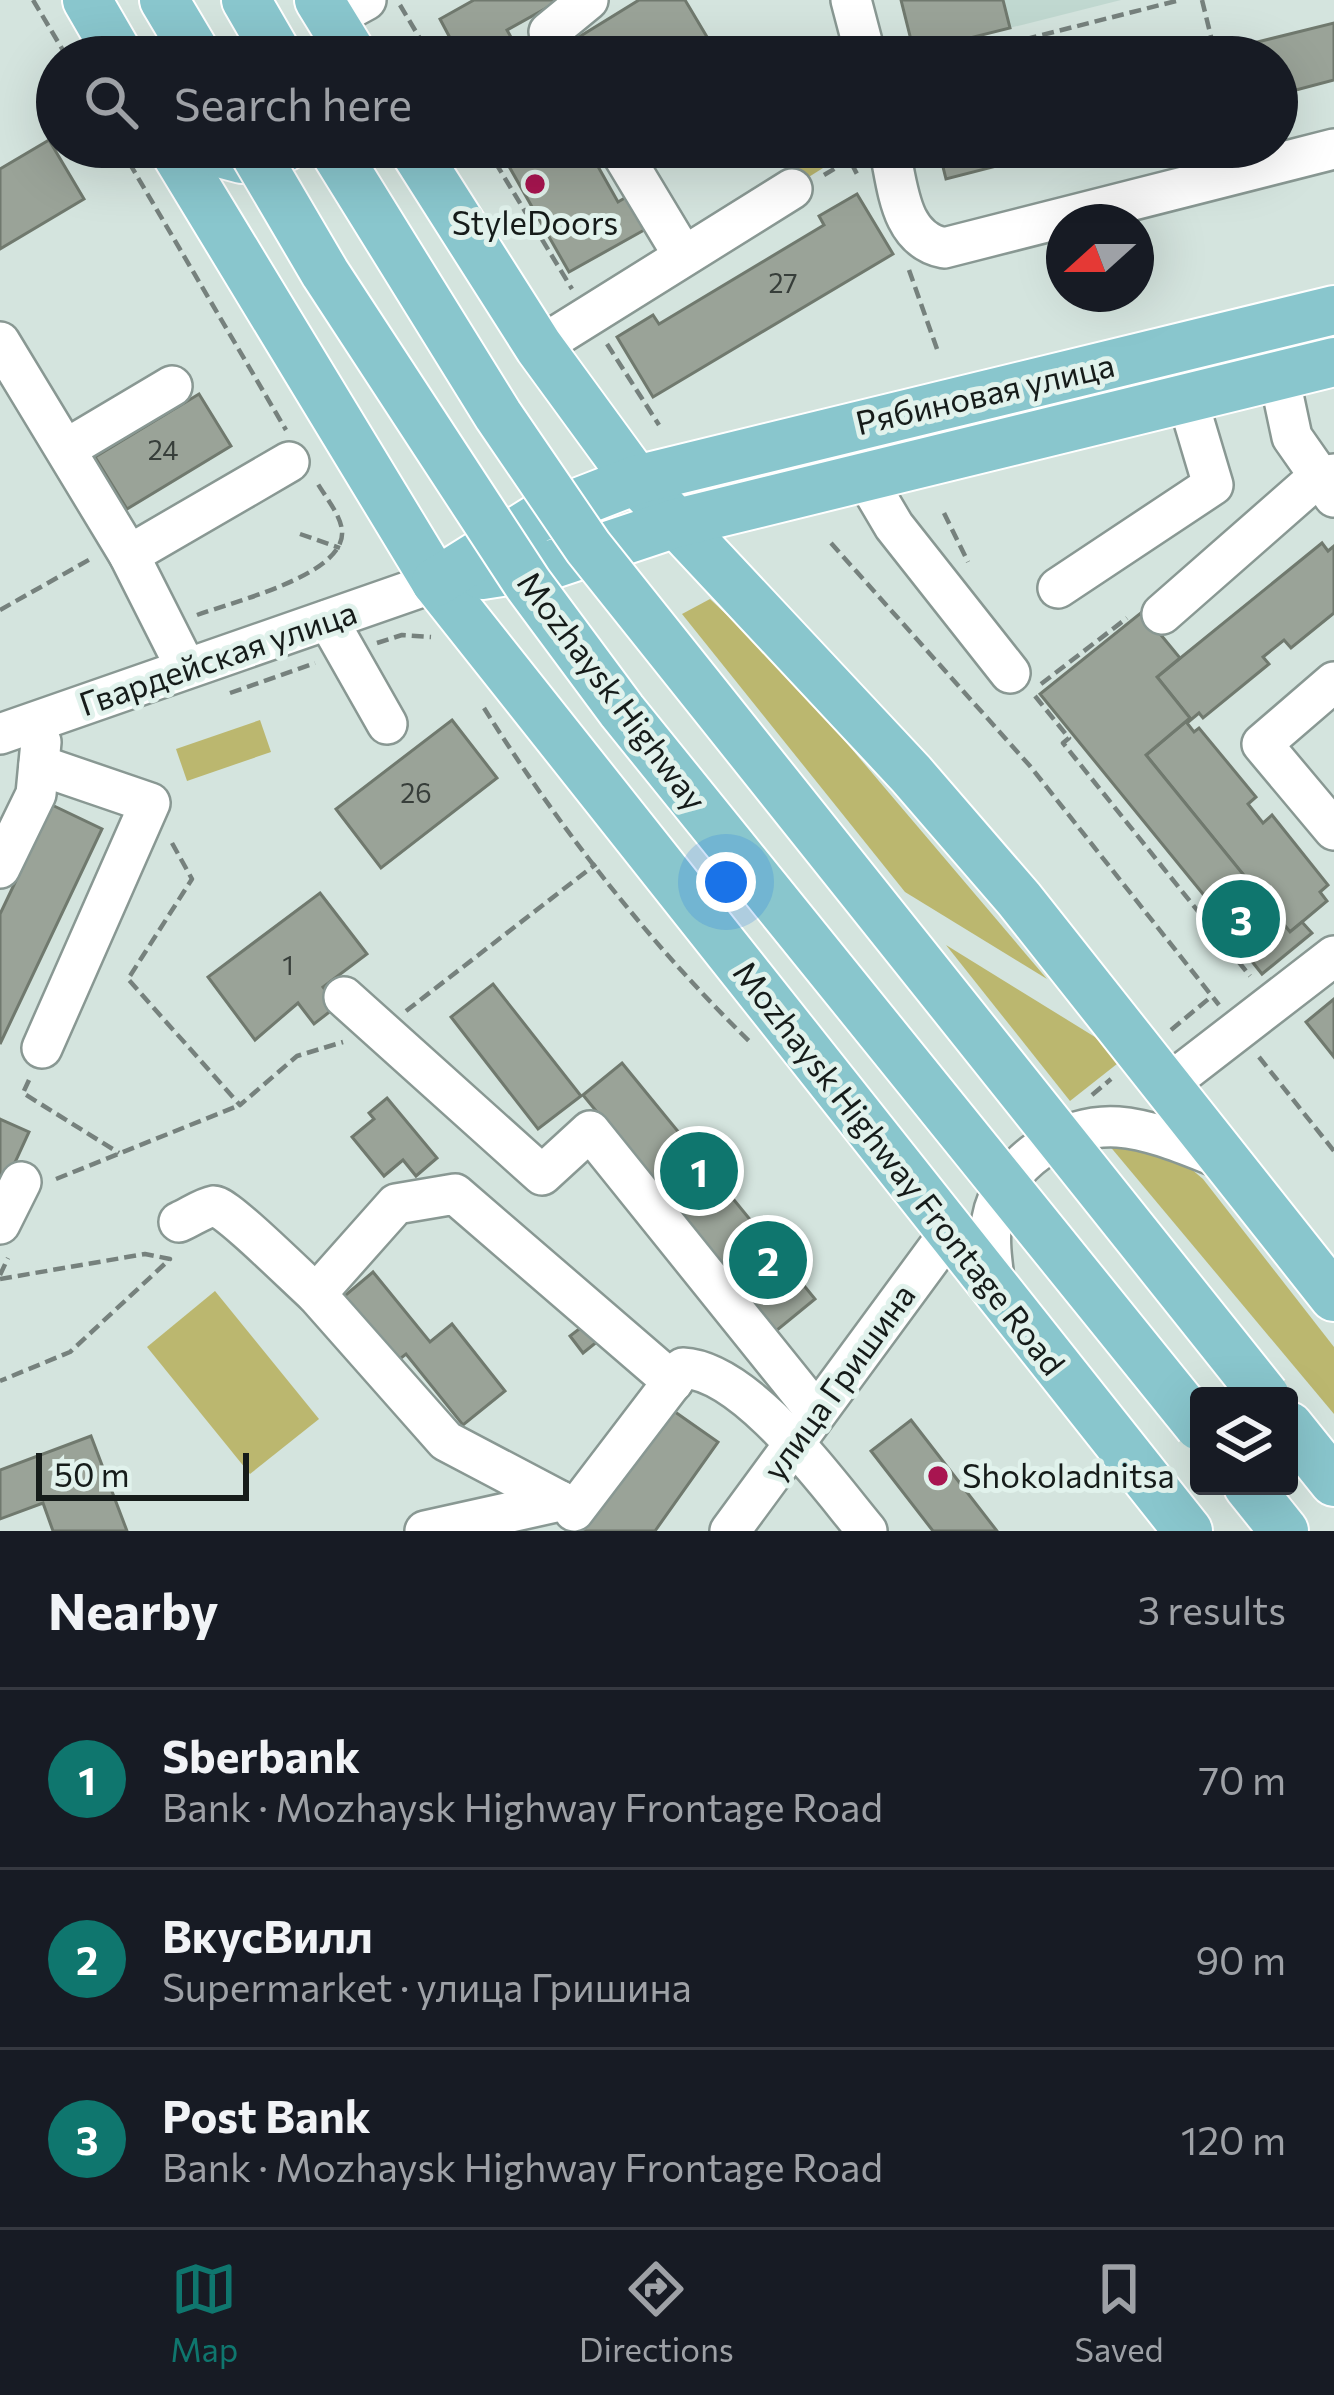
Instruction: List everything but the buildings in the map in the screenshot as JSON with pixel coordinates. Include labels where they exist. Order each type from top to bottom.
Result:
[{"type":"main road","points":[[87,0],[108,36]]},
{"type":"main road","points":[[164,0],[185,36]]},
{"type":"main road","points":[[246,0],[267,36]]},
{"type":"main road","name":"Mozhaysk Highway Frontage Road","points":[[185,168],[436,582],[1188,1531]]},
{"type":"main road","name":"Mozhaysk Highway","points":[[264,168],[351,313],[528,584],[622,711],[1190,1415]]},
{"type":"main road","name":"Mozhaysk Highway","points":[[345,168],[498,415],[614,582],[1258,1387]]},
{"type":"main road","points":[[425,168],[539,347],[636,479],[673,524],[911,774],[1334,1297]]},
{"type":"main road","name":"Рябиновая улица","points":[[436,582],[538,518],[636,479],[1334,310]]},
{"type":"main road","name":"Рябиновая улица","points":[[436,582],[553,564],[673,524],[1334,362]]},
{"type":"main road","points":[[1298,1437],[1334,1482]]},
{"type":"main road","points":[[1254,1495],[1284,1531]]},
{"type":"street","points":[[551,36],[549,32],[587,0]]},
{"type":"street","points":[[850,3],[860,36]]},
{"type":"street","points":[[1298,158],[1334,149]]},
{"type":"street","points":[[631,168],[683,255]]},
{"type":"street","points":[[894,168],[911,231],[927,244],[944,248],[1259,168]]},
{"type":"street","points":[[539,347],[791,189]]},
{"type":"street","points":[[0,342],[125,549],[186,668]]},
{"type":"street","points":[[1162,614],[1328,483],[1292,437],[1279,376]]},
{"type":"street","points":[[66,449],[172,386]]},
{"type":"street","points":[[1058,588],[1213,485],[1186,398]]},
{"type":"street","points":[[125,549],[297,458]]},
{"type":"street","points":[[866,476],[894,526],[1010,673]]},
{"type":"street","name":"Гвардейская улица","points":[[0,734],[186,668],[337,636],[436,582]]},
{"type":"street","points":[[337,636],[387,724]]},
{"type":"street","points":[[1329,696],[1262,744],[1334,830]]},
{"type":"street","points":[[0,868],[36,794],[44,718]]},
{"type":"street","points":[[39,765],[150,803],[42,1048]]},
{"type":"street","points":[[1167,1085],[1334,956]]},
{"type":"street","points":[[344,997],[542,1175],[590,1131],[805,1427],[867,1531]]},
{"type":"street","points":[[996,1294],[992,1217],[1003,1187],[1046,1145],[1076,1132],[1115,1126],[1225,1160]]},
{"type":"street","points":[[4,1240],[32,1183]]},
{"type":"street","points":[[316,1294],[396,1204],[455,1194],[673,1382]]},
{"type":"street","points":[[178,1222],[216,1206],[229,1209],[262,1248],[316,1294],[446,1441],[560,1501],[425,1531]]},
{"type":"street","name":"улица Гришина","points":[[730,1531],[950,1233]]},
{"type":"street","points":[[574,1511],[683,1368],[706,1369],[805,1427]]},
{"type":"path","points":[[33,0],[54,36]]},
{"type":"path","points":[[1032,36],[1180,0]]},
{"type":"path","points":[[1202,0],[1211,36]]},
{"type":"path","points":[[351,23],[382,36]]},
{"type":"path","points":[[132,168],[297,458],[342,526],[340,548],[321,568],[193,617],[180,612]]},
{"type":"path","points":[[908,268],[937,350]]},
{"type":"path","points":[[944,513],[974,572]]},
{"type":"path","points":[[300,535],[340,548]]},
{"type":"path","points":[[830,543],[1030,766],[1334,1151]]},
{"type":"path","points":[[0,610],[125,549]]},
{"type":"path","points":[[1162,614],[1150,599],[1032,692],[1069,738],[1063,743],[1259,987]]},
{"type":"path","points":[[215,698],[337,636],[431,637],[445,652]]},
{"type":"path","points":[[482,706],[596,864],[700,993],[758,1050]]},
{"type":"path","points":[[150,803],[192,879],[128,980],[240,1105]]},
{"type":"path","points":[[32,1183],[240,1105],[298,1056],[381,1030],[596,864]]},
{"type":"path","points":[[42,1048],[23,1093],[119,1153]]},
{"type":"path","points":[[0,1381],[70,1352],[170,1259],[145,1254],[0,1277],[4,1240]]},
{"type":"shaded area","points":[[901,0],[1121,0],[978,36],[910,36]]},
{"type":"shaded area","points":[[786,168],[823,168],[796,185]]},
{"type":"shaded area","points":[[710,599],[783,668],[1047,979],[905,892],[682,614]]},
{"type":"shaded area","points":[[260,720],[271,752],[187,781],[176,749]]},
{"type":"shaded area","points":[[946,945],[1095,1037],[1122,1060],[1070,1101]]},
{"type":"shaded area","points":[[1103,1138],[1176,1156],[1203,1179],[1334,1347],[1334,1414]]},
{"type":"shaded area","points":[[215,1291],[319,1419],[250,1474],[147,1347]]},
{"type":"place","name":"StyleDoors","points":[[535,184]]},
{"type":"place","name":"Post Bank","points":[[1241,919]]},
{"type":"place","name":"Sberbank","points":[[699,1171]]},
{"type":"place","name":"ВкусВилл","points":[[768,1260]]},
{"type":"place","name":"Shokoladnitsa","points":[[938,1476]]}]
